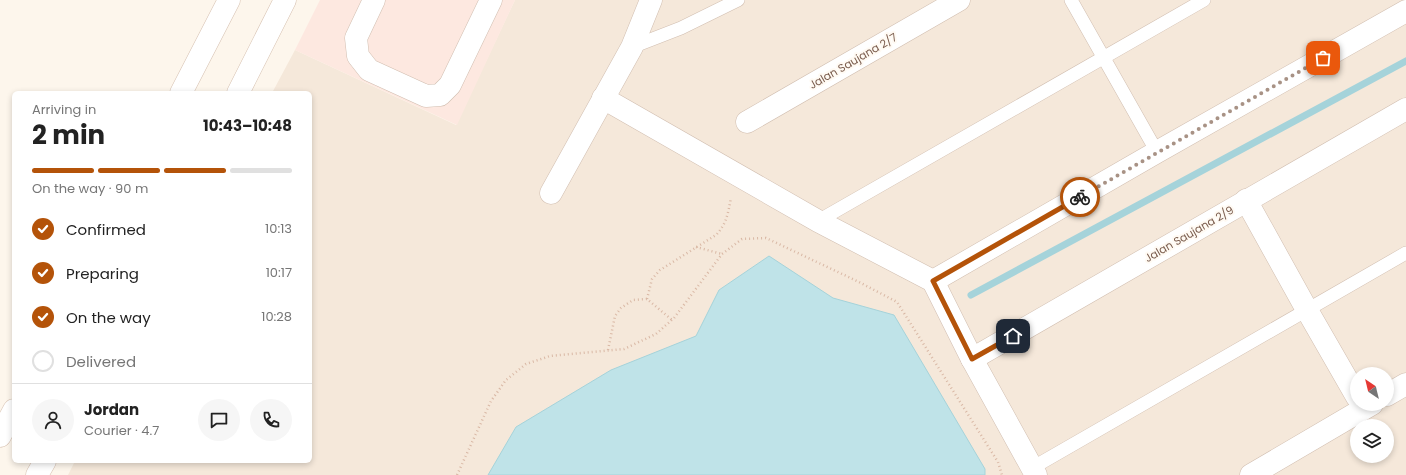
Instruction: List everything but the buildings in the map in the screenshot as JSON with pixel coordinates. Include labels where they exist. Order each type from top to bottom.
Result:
[{"type":"street","points":[[182,91],[229,0]]},
{"type":"street","points":[[239,91],[285,0]]},
{"type":"street","points":[[374,0],[356,38],[358,56],[369,70],[426,96],[440,95],[450,85],[491,0]]},
{"type":"street","points":[[551,193],[632,47],[651,0]]},
{"type":"street","name":"Jalan Saujana 2/7","points":[[747,122],[958,0]]},
{"type":"street","points":[[933,281],[1406,11]]},
{"type":"street","points":[[603,98],[818,221],[933,281],[972,359],[1034,471]]},
{"type":"street","name":"Jalan Saujana 2/9","points":[[972,359],[1406,109]]},
{"type":"street","points":[[1246,200],[1307,310],[1350,381]]},
{"type":"street","points":[[1394,391],[1406,384]]},
{"type":"street","points":[[1251,475],[1351,411]]},
{"type":"street","points":[[0,436],[12,414]]},
{"type":"street","points":[[37,475],[44,463]]},
{"type":"lane","points":[[632,47],[681,28],[738,0]]},
{"type":"lane","points":[[1071,0],[1157,152]]},
{"type":"lane","points":[[818,221],[1204,0]]},
{"type":"lane","points":[[1034,471],[1406,253]]},
{"type":"path","points":[[647,298],[652,279],[660,270],[716,235],[723,228],[727,216],[735,174]]},
{"type":"path","points":[[458,475],[491,401],[506,380],[526,364],[550,356],[624,349],[656,334],[672,320],[722,254],[742,239],[766,238],[859,282],[897,302],[998,462],[1002,475]]},
{"type":"path","points":[[696,247],[722,254]]},
{"type":"path","points":[[608,350],[614,316],[621,308],[633,300],[647,298],[672,320]]},
{"type":"shaded area","points":[[320,0],[515,0],[457,125],[295,50]]},
{"type":"shaded area","points":[[515,0],[1406,0],[1406,475],[68,475],[74,463],[312,463],[312,91],[273,91],[295,50],[456,125]]},
{"type":"water","points":[[769,256],[833,298],[894,315],[985,469],[985,475],[488,475],[516,427],[611,370],[696,336],[719,290]]},
{"type":"waterway","points":[[971,295],[1406,61]]},
{"type":"way so far","points":[[1080,197],[1323,58]]},
{"type":"route","points":[[1013,336],[972,359],[933,281],[1080,197]]}]
